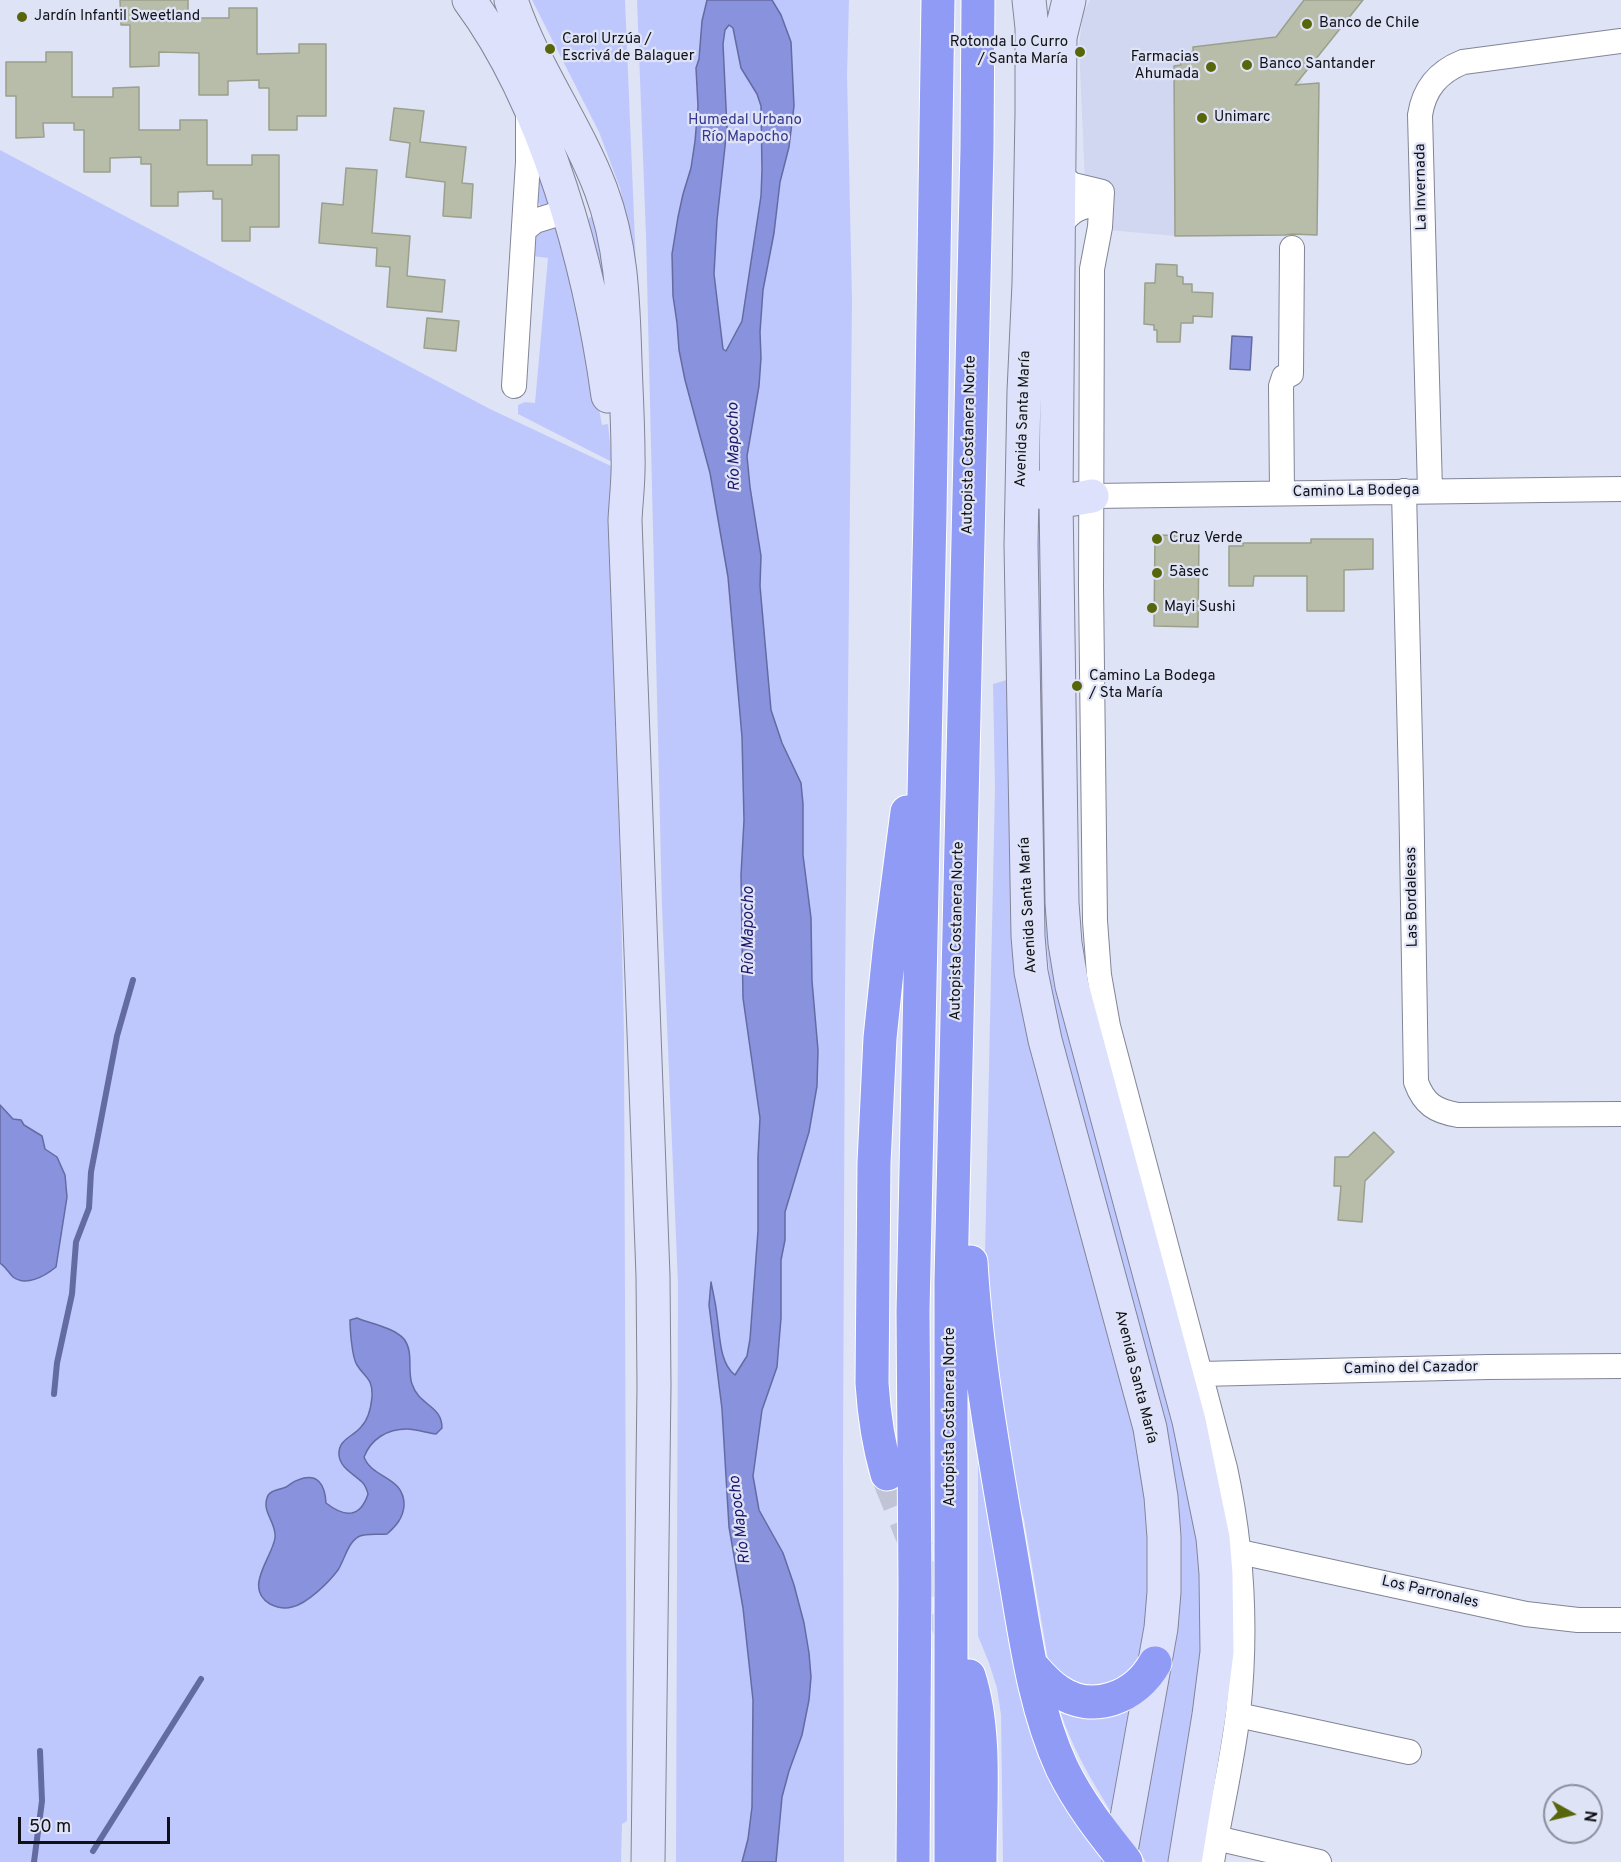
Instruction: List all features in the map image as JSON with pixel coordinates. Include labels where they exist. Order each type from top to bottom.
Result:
[{"type":"highway","points":[[913,1862],[915,1585],[913,1311],[938,0]]},
{"type":"highway","name":"Autopista Costanera Norte","points":[[951,1862],[951,1280],[977,148],[978,0]]},
{"type":"highway","points":[[887,1473],[879,1446],[872,1383],[874,1174],[880,1038],[902,846],[926,713]]},
{"type":"highway","points":[[956,1015],[977,1333],[985,1400],[1031,1665],[1044,1718],[1062,1767],[1076,1794],[1122,1860]]},
{"type":"highway","points":[[1031,1665],[1047,1683],[1059,1692],[1079,1701],[1100,1702],[1115,1699],[1130,1692],[1142,1682],[1155,1663]]},
{"type":"highway","points":[[969,1676],[975,1694],[980,1734],[980,1862]]},
{"type":"main road","points":[[469,0],[484,20],[528,102],[567,211],[601,351],[625,520]]},
{"type":"main road","points":[[511,0],[527,41],[580,142],[601,190],[618,249],[622,289],[628,458],[625,520],[653,1276],[654,1386],[648,1862]]},
{"type":"main road","points":[[1006,0],[1032,112]]},
{"type":"main road","name":"Avenida Santa María","points":[[1029,0],[1032,28],[1032,112],[1021,545],[1025,854],[1031,972],[1045,1040],[1150,1428],[1161,1497],[1164,1553],[1161,1629],[1122,1860]]},
{"type":"main road","name":"Avenida Santa María","points":[[1069,0],[1060,37],[1056,500],[1062,903],[1065,943],[1072,986],[1189,1422],[1215,1556],[1217,1618],[1215,1673],[1185,1862]]},
{"type":"main road","points":[[567,211],[586,203],[601,190]]},
{"type":"main road","points":[[1023,440],[1032,474],[1038,487],[1046,495],[1056,500],[1092,496]]},
{"type":"main road","points":[[1057,448],[1070,475],[1092,496]]},
{"type":"street","name":"La Invernada","points":[[1430,491],[1420,115],[1426,94],[1437,77],[1463,62],[1621,41]]},
{"type":"street","points":[[514,386],[528,162],[528,102]]},
{"type":"street","points":[[1060,176],[1073,185],[1102,192],[1100,227],[1092,269],[1095,921],[1100,975],[1108,1026],[1200,1374],[1233,1506],[1240,1552],[1243,1654],[1238,1715],[1212,1862]]},
{"type":"street","points":[[1059,227],[1069,213],[1084,206],[1101,203]]},
{"type":"street","points":[[524,230],[535,220],[567,211]]},
{"type":"street","points":[[1282,493],[1281,386],[1284,377],[1291,374],[1292,248]]},
{"type":"street","name":"Camino La Bodega","points":[[1092,496],[1621,489]]},
{"type":"street","name":"Las Bordalesas","points":[[1404,491],[1416,1082],[1421,1095],[1431,1105],[1443,1112],[1458,1115],[1621,1114]]},
{"type":"street","name":"Camino del Cazador","points":[[1200,1374],[1621,1366]]},
{"type":"street","name":"Los Parronales","points":[[1240,1552],[1526,1614],[1578,1620],[1621,1620]]},
{"type":"street","points":[[1238,1715],[1409,1752]]},
{"type":"street","points":[[1216,1838],[1319,1862]]},
{"type":"shaded area","points":[[1090,0],[1358,0],[1359,6],[1301,77],[1302,84],[1319,83],[1317,235],[1175,236],[1087,228],[1079,45],[1083,14]]},
{"type":"green space","points":[[532,0],[625,0],[636,266],[620,188],[599,132]]},
{"type":"green space","name":"Humedal Urbano Río Mapocho","points":[[637,0],[849,0],[847,76],[852,299],[845,992],[844,1862],[676,1862],[678,1285],[662,907],[646,236]]},
{"type":"green space","points":[[540,147],[560,204],[543,209],[537,201]]},
{"type":"green space","points":[[0,150],[490,409],[611,466],[624,1036],[627,1821],[622,1824],[621,1862],[0,1862]]},
{"type":"green space","points":[[598,211],[616,335],[587,231],[589,218]]},
{"type":"green space","points":[[565,221],[602,425],[608,424],[612,462],[518,414],[518,405],[525,402],[535,403],[548,258],[532,256],[534,239],[539,229]]},
{"type":"green space","points":[[1035,535],[1045,535],[1049,907],[1194,1486],[1209,1625],[1174,1862],[1146,1862],[1136,1846],[1175,1623],[1075,1098],[1051,988],[1045,929]]},
{"type":"green space","points":[[1010,679],[1014,893],[1147,1473],[1152,1609],[1138,1665],[1113,1686],[1077,1687],[1055,1672],[1048,1659],[1024,1519],[1015,1490],[984,1302],[995,787],[993,684]]},
{"type":"green space","points":[[978,1440],[1024,1688],[1108,1862],[1003,1862],[1001,1715],[997,1688],[978,1636]]},
{"type":"green space","points":[[1133,1702],[1113,1815],[1083,1764],[1060,1711]]},
{"type":"water","name":"Río Mapocho","points":[[707,0],[772,0],[781,15],[791,42],[794,106],[789,147],[780,182],[774,233],[763,290],[759,386],[747,456],[761,556],[760,586],[771,710],[782,743],[801,783],[803,855],[811,918],[812,981],[818,1050],[817,1086],[809,1132],[785,1212],[777,1367],[762,1410],[753,1476],[759,1510],[783,1553],[794,1585],[804,1623],[811,1677],[802,1735],[782,1797],[776,1862],[742,1862],[752,1807],[753,1700],[743,1608],[729,1527],[722,1409],[709,1305],[711,1282],[723,1356],[735,1375],[747,1356],[750,1339],[758,1231],[760,1118],[743,998],[742,737],[728,577],[710,473],[679,350],[673,296],[672,254],[695,141],[698,106],[696,68],[699,59],[702,21]],"holes":[[[729,25],[733,28],[741,68],[757,94],[761,106],[762,170],[761,196],[742,321],[726,351],[723,349],[714,274],[717,220],[727,128],[723,44],[725,30]]]},
{"type":"water","points":[[1232,336],[1252,337],[1250,370],[1230,369]]},
{"type":"water","points":[[0,1105],[13,1119],[21,1120],[24,1125],[42,1136],[45,1149],[57,1157],[65,1175],[67,1197],[56,1267],[41,1277],[29,1281],[13,1277],[0,1263]]},
{"type":"water","points":[[357,1318],[388,1329],[404,1339],[410,1355],[412,1384],[420,1397],[438,1415],[442,1428],[436,1434],[400,1429],[386,1433],[375,1440],[364,1457],[374,1470],[399,1489],[403,1496],[404,1506],[401,1518],[387,1534],[356,1538],[338,1570],[311,1597],[292,1607],[278,1607],[262,1597],[259,1590],[261,1572],[275,1538],[274,1528],[266,1508],[268,1495],[296,1481],[311,1478],[322,1486],[326,1503],[339,1511],[351,1513],[361,1508],[368,1494],[363,1483],[342,1464],[339,1455],[343,1442],[366,1421],[372,1401],[370,1382],[357,1365],[353,1350],[350,1320]]},
{"type":"building","points":[[120,0],[188,0],[188,18],[229,18],[229,8],[257,8],[257,54],[299,53],[299,44],[326,44],[326,116],[297,116],[297,130],[269,130],[269,88],[259,88],[259,80],[228,81],[228,95],[199,95],[199,53],[159,52],[159,66],[130,67],[130,25],[121,25]]},
{"type":"building","points":[[1304,0],[1363,0],[1295,85],[1319,83],[1317,235],[1175,236],[1174,66],[1181,65],[1180,54],[1193,52],[1193,47],[1276,37]]},
{"type":"building","points":[[46,52],[72,52],[72,97],[113,97],[113,88],[139,87],[139,130],[180,130],[180,120],[207,120],[207,165],[252,165],[252,155],[279,155],[279,227],[250,227],[250,241],[222,241],[222,199],[213,199],[213,191],[178,192],[178,206],[151,206],[151,164],[141,164],[141,157],[110,158],[110,172],[84,172],[84,130],[74,130],[74,123],[43,123],[44,137],[16,138],[16,96],[6,96],[6,62],[46,62]]},
{"type":"building","points":[[394,108],[424,111],[420,142],[466,147],[462,183],[473,184],[471,218],[443,216],[445,182],[406,177],[410,143],[390,140]]},
{"type":"building","points":[[346,168],[377,170],[372,233],[410,236],[407,276],[445,280],[442,312],[387,307],[390,267],[376,266],[377,248],[319,243],[322,203],[343,205]]},
{"type":"building","points":[[1156,264],[1177,265],[1177,276],[1183,277],[1183,284],[1192,284],[1192,292],[1213,293],[1212,317],[1193,316],[1193,323],[1181,323],[1180,342],[1157,342],[1157,330],[1154,330],[1154,325],[1144,324],[1145,283],[1155,283]]},
{"type":"building","points":[[427,318],[459,321],[456,351],[424,348]]},
{"type":"building","points":[[1155,535],[1199,536],[1198,627],[1154,626]]},
{"type":"building","points":[[1311,539],[1373,539],[1373,569],[1344,570],[1344,611],[1307,611],[1307,576],[1254,576],[1253,586],[1229,586],[1229,546],[1243,546],[1243,543],[1311,543]]},
{"type":"building","points":[[1374,1132],[1394,1152],[1365,1181],[1362,1222],[1338,1220],[1341,1186],[1334,1186],[1335,1157],[1348,1157]]},
{"type":"waterway","points":[[54,1394],[57,1363],[72,1294],[76,1242],[89,1208],[91,1172],[117,1036],[133,980]]},
{"type":"waterway","points":[[93,1851],[201,1679]]},
{"type":"waterway","points":[[34,1862],[42,1801],[40,1751]]},
{"type":"tunnel","points":[[887,1474],[951,1633]]},
{"type":"place","name":"Jardín Infantil Sweetland","points":[[22,17]]},
{"type":"place","name":"Banco de Chile","points":[[1307,24]]},
{"type":"place","name":"Carol Urzúa / Escrivá de Balaguer","points":[[550,49]]},
{"type":"place","name":"Rotonda Lo Curro / Santa María","points":[[1080,52]]},
{"type":"place","name":"Banco Santander","points":[[1247,65]]},
{"type":"place","name":"Farmacias Ahumada","points":[[1211,67]]},
{"type":"place","name":"Unimarc","points":[[1202,118]]},
{"type":"place","name":"Cruz Verde","points":[[1157,539]]},
{"type":"place","name":"5àsec","points":[[1157,573]]},
{"type":"place","name":"Mayi Sushi","points":[[1152,608]]},
{"type":"place","name":"Camino La Bodega / Sta María","points":[[1077,686]]}]
